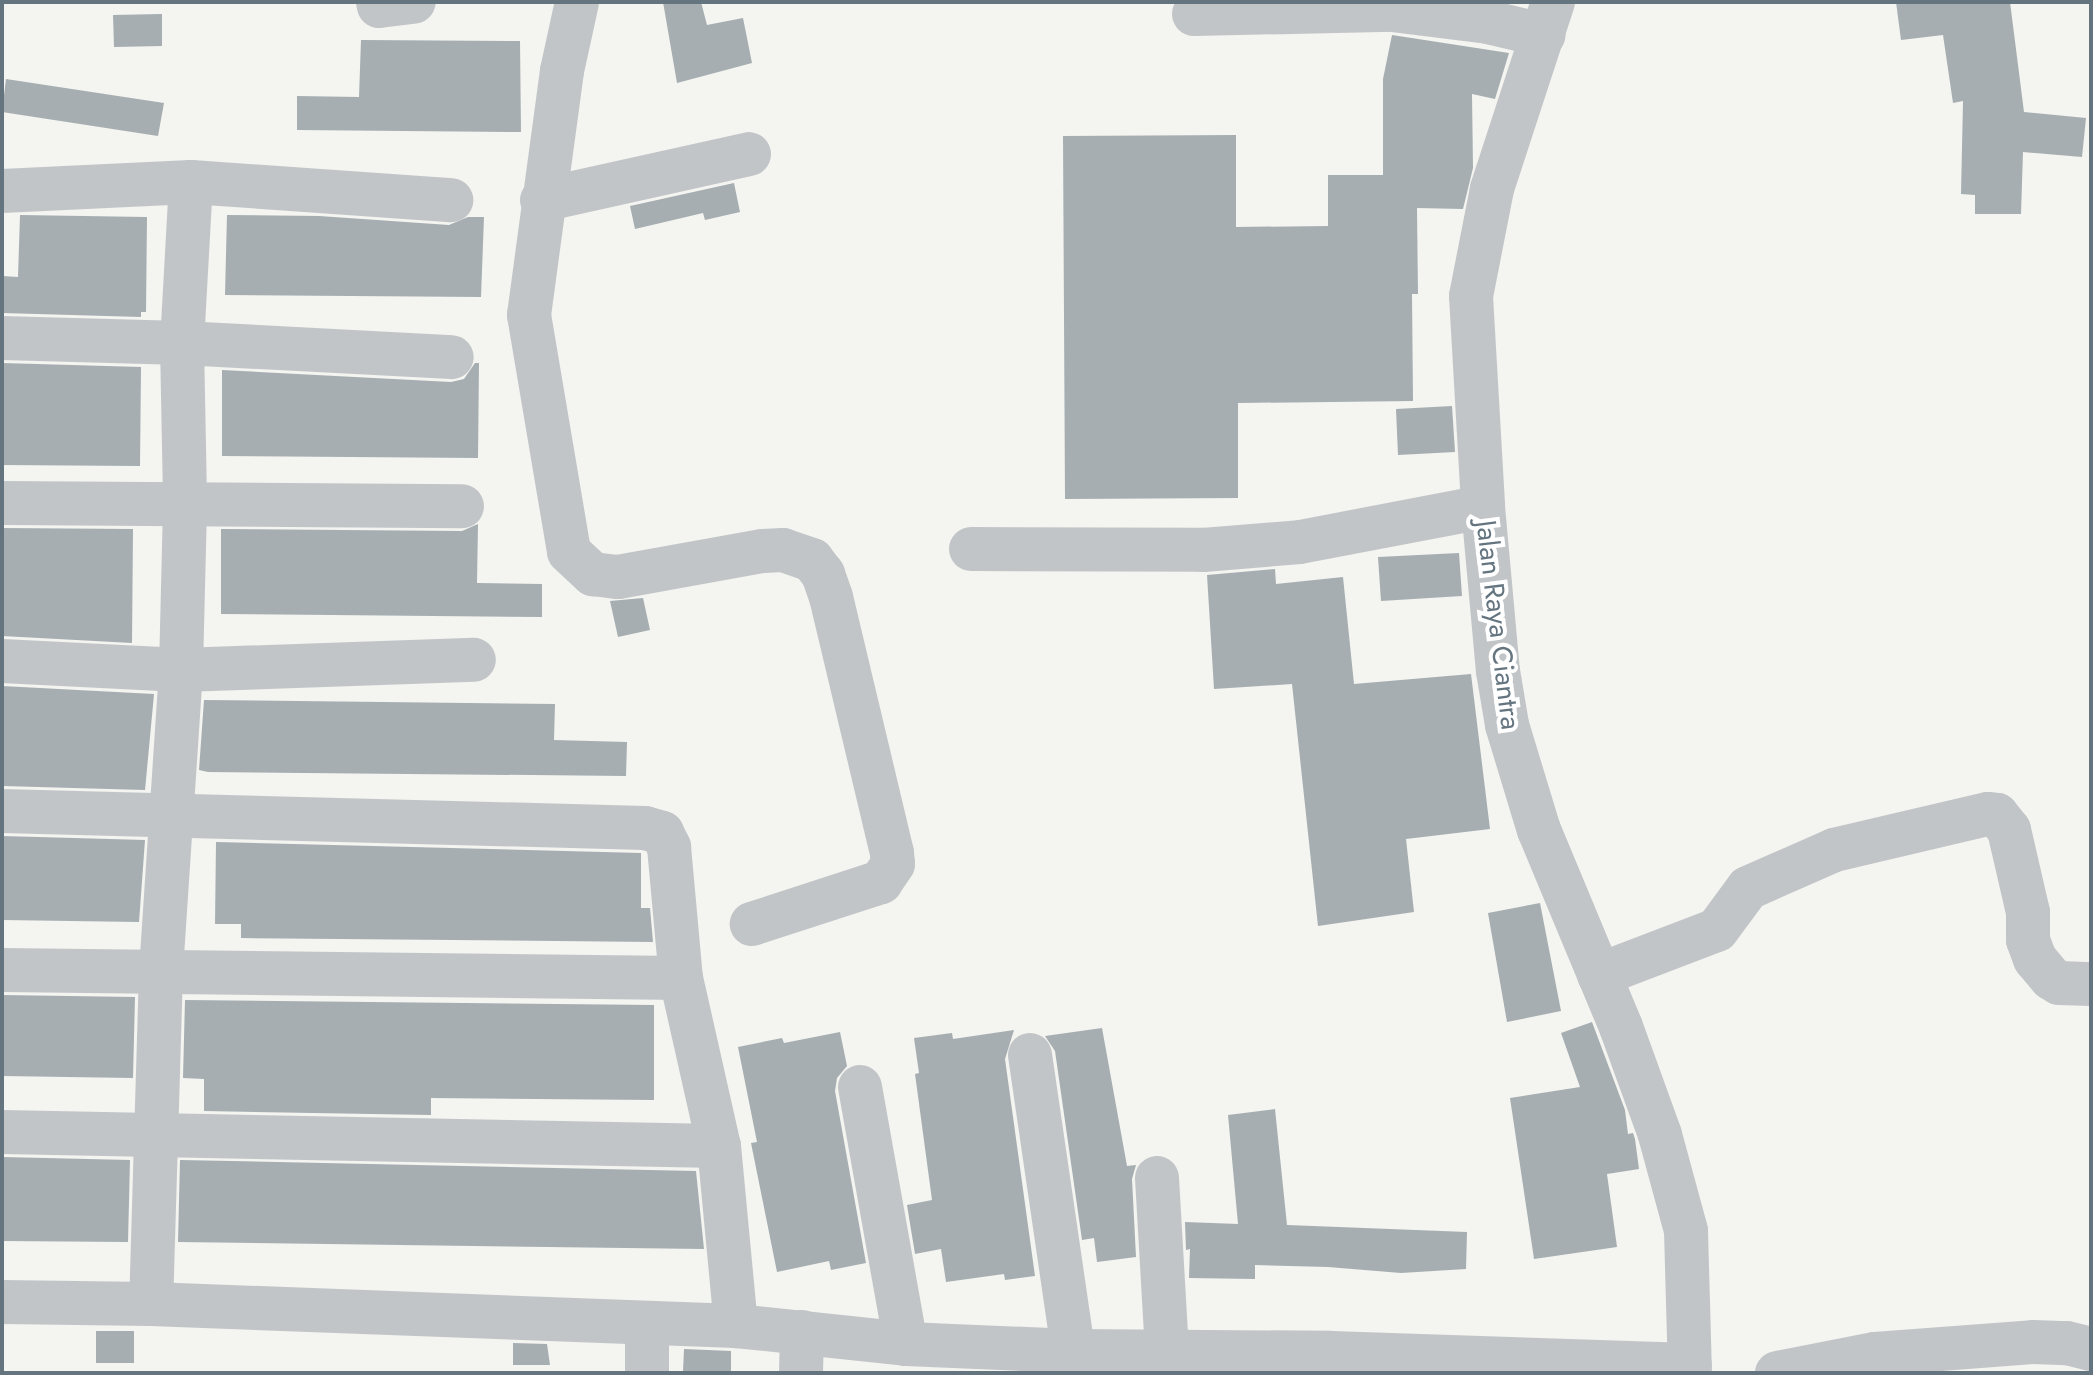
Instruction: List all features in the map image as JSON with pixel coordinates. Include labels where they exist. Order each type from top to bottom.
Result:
[{"type":"street","points":[[378,2],[379,6],[414,2]]},
{"type":"street","points":[[577,2],[562,71],[542,200],[529,315],[569,552],[593,574],[618,577],[783,550],[812,560],[823,574],[831,597],[893,864],[881,882],[872,887],[752,924]]},
{"type":"street","points":[[1194,14],[1392,10],[1488,22],[1548,18]]},
{"type":"street","name":"Jalan Raya Ciantra","points":[[1548,18],[1492,189],[1471,296],[1483,507],[1507,725],[1553,867],[1599,975],[1660,1135],[1686,1231],[1690,1369]]},
{"type":"street","points":[[542,200],[749,154]]},
{"type":"street","points":[[2,191],[191,182],[451,200]]},
{"type":"street","points":[[151,1304],[161,971],[169,813],[181,670],[185,506],[182,343],[191,182]]},
{"type":"street","points":[[2,338],[182,343],[452,357]]},
{"type":"street","points":[[2,503],[462,506]]},
{"type":"street","points":[[971,549],[1203,550],[1286,543],[1483,507]]},
{"type":"street","points":[[2,661],[181,670],[474,660]]},
{"type":"street","points":[[2,811],[169,813],[656,830],[666,838],[669,847],[681,978],[719,1146],[736,1326]]},
{"type":"street","points":[[1599,975],[1717,930],[1748,888],[1834,850],[1988,814],[1997,815],[2009,830],[2028,912],[2028,940],[2035,959],[2059,983],[2091,984]]},
{"type":"street","points":[[2,970],[681,978]]},
{"type":"street","points":[[1030,1055],[1073,1351]]},
{"type":"street","points":[[860,1087],[906,1344]]},
{"type":"street","points":[[2,1132],[719,1146]]},
{"type":"street","points":[[1157,1178],[1167,1352]]},
{"type":"street","points":[[2,1302],[151,1304],[736,1326],[801,1352],[906,1344],[1167,1352],[1330,1363],[1690,1369]]},
{"type":"street","points":[[647,1323],[647,1373]]},
{"type":"street","points":[[1777,1373],[1877,1364],[2033,1342],[2091,1349]]},
{"type":"building","points":[[663,2],[701,2],[707,25],[743,18],[752,63],[677,83]]},
{"type":"building","points":[[1896,2],[2010,2],[2024,112],[2086,118],[2082,157],[2023,152],[2021,214],[1975,214],[1975,195],[1961,194],[1963,101],[1953,103],[1943,35],[1901,40]]},
{"type":"building","points":[[162,14],[162,46],[114,47],[113,15]]},
{"type":"building","points":[[1392,35],[1509,53],[1495,99],[1472,94],[1473,168],[1463,209],[1417,208],[1418,294],[1412,294],[1413,401],[1238,403],[1238,498],[1065,499],[1063,136],[1236,135],[1236,227],[1328,226],[1328,175],[1383,175],[1383,79]]},
{"type":"building","points":[[361,40],[520,41],[521,132],[297,130],[297,96],[359,97]]},
{"type":"building","points":[[6,79],[164,103],[158,136],[2,112]]},
{"type":"building","points":[[734,183],[740,212],[705,220],[703,213],[635,229],[630,206]]},
{"type":"building","points":[[20,215],[147,217],[146,312],[141,312],[141,317],[2,313],[2,276],[18,277]]},
{"type":"building","points":[[227,215],[319,216],[449,225],[468,217],[484,217],[481,297],[225,295]]},
{"type":"building","points":[[2,363],[141,367],[140,466],[2,465]]},
{"type":"building","points":[[475,363],[479,363],[478,458],[222,456],[222,370],[451,382],[464,379]]},
{"type":"building","points":[[1452,406],[1455,452],[1398,455],[1396,409]]},
{"type":"building","points":[[478,524],[477,583],[542,584],[542,617],[221,614],[221,529],[462,531]]},
{"type":"building","points":[[2,528],[133,529],[132,643],[2,636]]},
{"type":"building","points":[[1459,553],[1462,596],[1381,601],[1378,557]]},
{"type":"building","points":[[1275,569],[1276,584],[1343,577],[1354,684],[1471,674],[1490,829],[1406,839],[1414,912],[1318,926],[1292,684],[1214,689],[1207,575]]},
{"type":"building","points":[[643,598],[650,630],[618,637],[610,601]]},
{"type":"building","points":[[2,686],[154,694],[145,790],[2,786]]},
{"type":"building","points":[[204,700],[555,704],[554,740],[627,742],[626,776],[208,772],[199,770]]},
{"type":"building","points":[[2,836],[145,840],[139,922],[2,920]]},
{"type":"building","points":[[216,842],[641,853],[641,908],[650,908],[653,942],[241,938],[241,924],[215,924]]},
{"type":"building","points":[[1540,903],[1561,1011],[1507,1022],[1488,913]]},
{"type":"building","points":[[2,995],[135,997],[133,1078],[2,1076]]},
{"type":"building","points":[[185,1000],[654,1005],[654,1100],[431,1098],[431,1115],[204,1111],[204,1079],[183,1078]]},
{"type":"building","points":[[1592,1022],[1625,1110],[1628,1134],[1633,1133],[1635,1139],[1639,1169],[1607,1174],[1617,1247],[1534,1259],[1510,1098],[1580,1087],[1561,1033]]},
{"type":"building","points":[[1102,1028],[1127,1166],[1136,1165],[1132,1179],[1136,1257],[1097,1262],[1094,1238],[1082,1240],[1055,1051],[1045,1036]]},
{"type":"building","points":[[1014,1030],[1005,1059],[1035,1276],[1005,1280],[1004,1274],[946,1282],[941,1249],[915,1254],[907,1205],[932,1200],[915,1074],[919,1073],[914,1038],[952,1033],[953,1039]]},
{"type":"building","points":[[840,1032],[847,1066],[837,1078],[835,1091],[866,1263],[831,1270],[829,1261],[777,1272],[751,1143],[757,1142],[738,1047],[782,1038],[784,1043]]},
{"type":"building","points":[[1275,1109],[1287,1225],[1467,1232],[1466,1269],[1401,1273],[1255,1265],[1255,1279],[1189,1278],[1190,1249],[1186,1250],[1185,1222],[1238,1224],[1228,1115]]},
{"type":"building","points":[[2,1157],[130,1160],[128,1242],[2,1241]]},
{"type":"building","points":[[180,1160],[696,1171],[704,1249],[178,1242]]},
{"type":"building","points":[[96,1331],[134,1331],[134,1363],[96,1363]]},
{"type":"building","points":[[513,1343],[547,1344],[550,1365],[513,1365]]},
{"type":"building","points":[[684,1349],[731,1351],[731,1373],[683,1372]]}]
